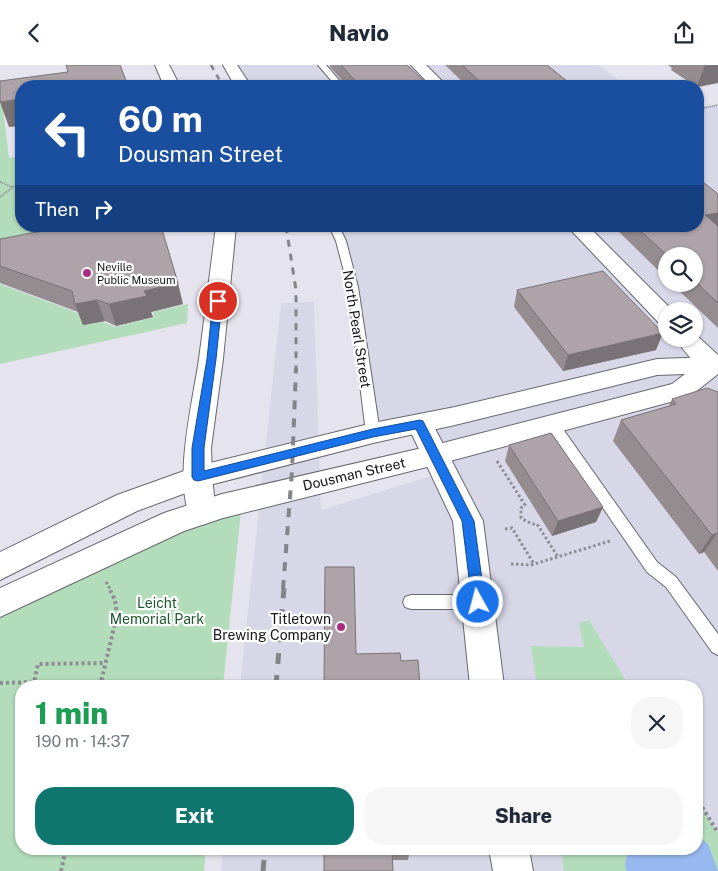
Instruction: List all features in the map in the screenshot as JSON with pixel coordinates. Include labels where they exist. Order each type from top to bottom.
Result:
[{"type":"main road","points":[[162,65],[169,80]]},
{"type":"main road","points":[[230,65],[239,80]]},
{"type":"main road","points":[[418,65],[433,80]]},
{"type":"main road","points":[[202,513],[198,477],[198,448],[212,359],[222,232]]},
{"type":"main road","points":[[583,232],[658,309]]},
{"type":"main road","points":[[696,347],[716,366]]},
{"type":"main road","points":[[0,567],[127,503],[198,477],[373,433],[420,424],[657,367],[716,366]]},
{"type":"main road","name":"Dousman Street","points":[[0,603],[146,534],[222,505],[435,455],[680,391],[716,366]]},
{"type":"main road","points":[[420,424],[468,521],[486,680]]},
{"type":"main road","points":[[510,855],[513,871]]},
{"type":"lane","points":[[322,65],[335,80]]},
{"type":"lane","name":"North Pearl Street","points":[[337,232],[353,287],[373,433]]},
{"type":"lane","points":[[553,425],[652,567],[671,582],[718,647]]},
{"type":"lane","points":[[411,603],[478,602]]},
{"type":"path","points":[[704,108],[718,105]]},
{"type":"path","points":[[0,182],[13,187]]},
{"type":"path","points":[[0,197],[13,187]]},
{"type":"path","points":[[495,458],[525,505],[521,509],[521,518],[532,524],[537,524],[558,557]]},
{"type":"path","points":[[505,529],[512,528],[534,564]]},
{"type":"path","points":[[511,564],[534,564],[630,535]]},
{"type":"path","points":[[102,680],[117,615],[115,600],[103,577]]},
{"type":"path","points":[[34,680],[38,664],[106,663]]},
{"type":"path","points":[[0,683],[15,683]]},
{"type":"path","points":[[703,808],[718,833]]},
{"type":"path","points":[[61,871],[65,855]]},
{"type":"shaded area","points":[[230,65],[598,65],[619,80],[239,80]]},
{"type":"shaded area","points":[[718,105],[718,871],[221,871],[222,855],[703,855],[703,680],[241,680],[281,303],[314,302],[321,510],[444,472],[420,424],[373,433],[353,287],[336,232],[704,232],[704,107]]},
{"type":"green space","points":[[0,83],[9,158],[15,157],[15,232],[68,232],[0,271]]},
{"type":"green space","points":[[0,284],[116,327],[154,317],[153,312],[188,304],[187,323],[0,364]]},
{"type":"green space","name":"Leicht Memorial Park","points":[[242,501],[224,680],[15,680],[15,855],[205,855],[204,871],[0,871],[0,603]]},
{"type":"green space","points":[[589,620],[625,680],[536,680],[531,646],[584,647],[579,623]]},
{"type":"green space","points":[[703,808],[718,833],[718,871],[564,871],[562,855],[703,855]]},
{"type":"water","points":[[703,840],[708,844],[718,871],[626,871],[625,864],[627,855],[703,855]]},
{"type":"building","points":[[66,65],[120,65],[126,80],[15,80],[15,100],[0,102],[0,81],[68,72]]},
{"type":"building","points":[[341,65],[407,65],[423,80],[355,80]]},
{"type":"building","points":[[462,65],[547,65],[566,80],[478,80]]},
{"type":"building","points":[[704,183],[718,194],[718,213],[705,215],[718,226],[718,303],[703,289],[703,247],[658,247],[642,232],[704,232]]},
{"type":"building","name":"Neville Public Museum","points":[[37,232],[163,232],[178,283],[144,291],[147,296],[109,304],[97,300],[75,304],[72,291],[0,266],[0,239]]},
{"type":"building","points":[[603,271],[658,328],[658,334],[568,355],[517,290]]},
{"type":"building","points":[[707,388],[718,392],[718,534],[712,535],[621,420],[676,404],[672,399]]},
{"type":"building","points":[[551,433],[603,507],[558,521],[509,445]]},
{"type":"building","name":"Titletown Brewing Company","points":[[325,567],[354,567],[356,654],[400,653],[401,661],[418,660],[420,680],[324,680]]},
{"type":"building","points":[[324,855],[392,855],[393,871],[324,871]]},
{"type":"railway","points":[[211,65],[220,80]]},
{"type":"railway","points":[[287,232],[296,290],[296,368]]},
{"type":"railway","points":[[283,589],[292,471],[296,368]]},
{"type":"railway","points":[[276,680],[284,588]]},
{"type":"railway","points":[[263,871],[264,855]]},
{"type":"place","name":"Neville Public Museum","points":[[87,273]]},
{"type":"place","name":"Titletown Brewing Company","points":[[341,627]]},
{"type":"route","points":[[218,301],[212,359],[198,448],[198,477],[373,433],[420,424],[468,521],[478,602]]}]
